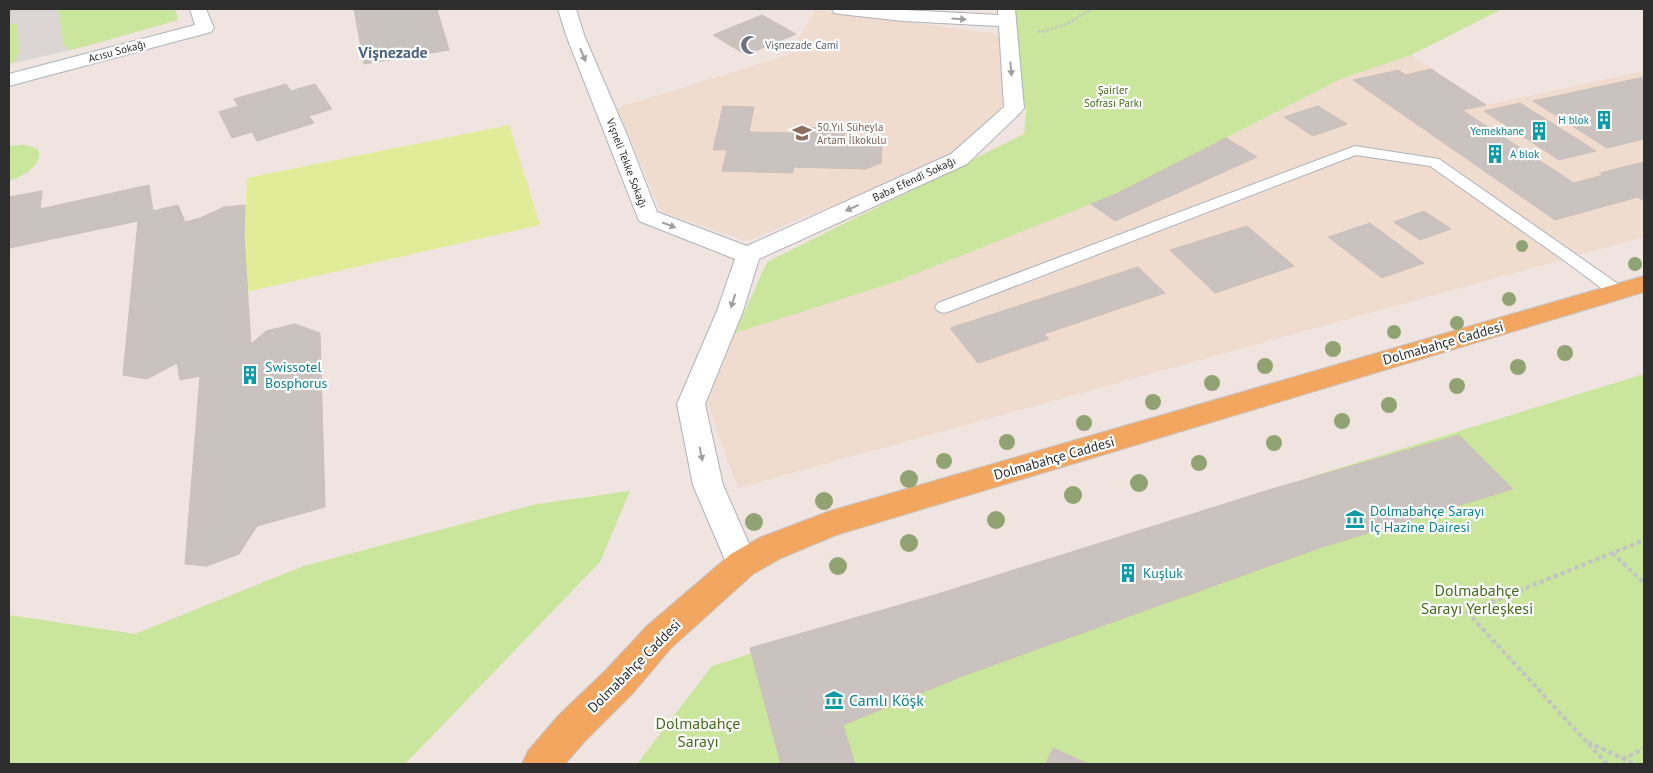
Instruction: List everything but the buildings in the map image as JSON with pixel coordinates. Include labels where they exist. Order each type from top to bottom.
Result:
[{"type":"main road","name":"Dolmabahçe Caddesi","points":[[541,764],[571,729],[619,682],[659,637],[742,564],[770,548],[830,524],[1631,288]]},
{"type":"street","name":"Acısu Sokağı","points":[[9,80],[205,28],[198,9]]},
{"type":"street","name":"Vişneli Tekke Sokağı","points":[[567,9],[575,36],[617,135],[647,216],[748,254]]},
{"type":"street","points":[[840,9],[903,16],[1006,15]]},
{"type":"street","name":"Baba Efendi Sokağı","points":[[748,254],[959,159],[1014,108],[1006,15]]},
{"type":"street","points":[[742,564],[708,486],[691,404],[730,311],[748,254]]},
{"type":"lane","points":[[944,307],[1356,150],[1434,162],[1572,257],[1631,288]]},
{"type":"path","points":[[1006,15],[1042,32],[1067,24],[1092,9]]},
{"type":"path","points":[[1607,764],[1467,612],[1644,540]]},
{"type":"path","points":[[1612,553],[1644,583]]},
{"type":"path","points":[[1585,740],[1621,760],[1634,764]]},
{"type":"path","points":[[1621,760],[1644,749]]},
{"type":"shaded area","points":[[9,9],[58,9],[64,45],[70,50],[13,63],[19,53],[18,24],[9,24]]},
{"type":"shaded area","name":"50.Yıl Süheyla Artam İlkokulu","points":[[815,10],[998,34],[1005,107],[951,157],[747,241],[661,212],[617,108],[788,55]]},
{"type":"shaded area","points":[[1411,55],[1487,105],[1644,71],[1644,237],[738,488],[707,404],[735,333],[895,282],[1116,194],[1341,79]]},
{"type":"green space","points":[[9,9],[175,9],[178,20],[87,46],[9,64]]},
{"type":"green space","name":"Şairler Sofrası Parkı","points":[[1012,9],[1502,9],[1411,55],[1341,79],[1116,194],[895,282],[735,333],[767,262],[1024,134],[1026,111],[1010,40]]},
{"type":"green space","points":[[509,125],[540,225],[242,293],[247,178]]},
{"type":"green space","points":[[23,145],[33,147],[39,151],[39,157],[34,166],[25,174],[9,181],[9,146]]},
{"type":"green space","name":"Dolmabahçe Sarayı Yerleşkesi","points":[[1644,374],[1644,764],[637,764],[712,666]]},
{"type":"green space","points":[[630,491],[600,562],[405,764],[9,764],[9,615],[135,634],[304,566],[537,504]]},
{"type":"place","name":"Vişnezade Cami","points":[[750,45]]},
{"type":"place","name":"H blok","points":[[1604,120]]},
{"type":"place","name":"Yemekhane","points":[[1539,131]]},
{"type":"place","name":"50.Yıl Süheyla Artam İlkokulu","points":[[802,133]]},
{"type":"place","name":"A blok","points":[[1495,154]]},
{"type":"place","name":"Swissotel Bosphorus","points":[[250,375]]},
{"type":"place","name":"Dolmabahçe Sarayı İç Hazine Dairesi","points":[[1355,519]]},
{"type":"place","name":"Kuşluk","points":[[1128,573]]},
{"type":"place","name":"Camlı Köşk","points":[[834,700]]},
{"type":"district","name":"Vişnezade","points":[[393,52]]},
{"type":"park label","name":"Dolmabahçe Sarayı","points":[[698,732]]}]
